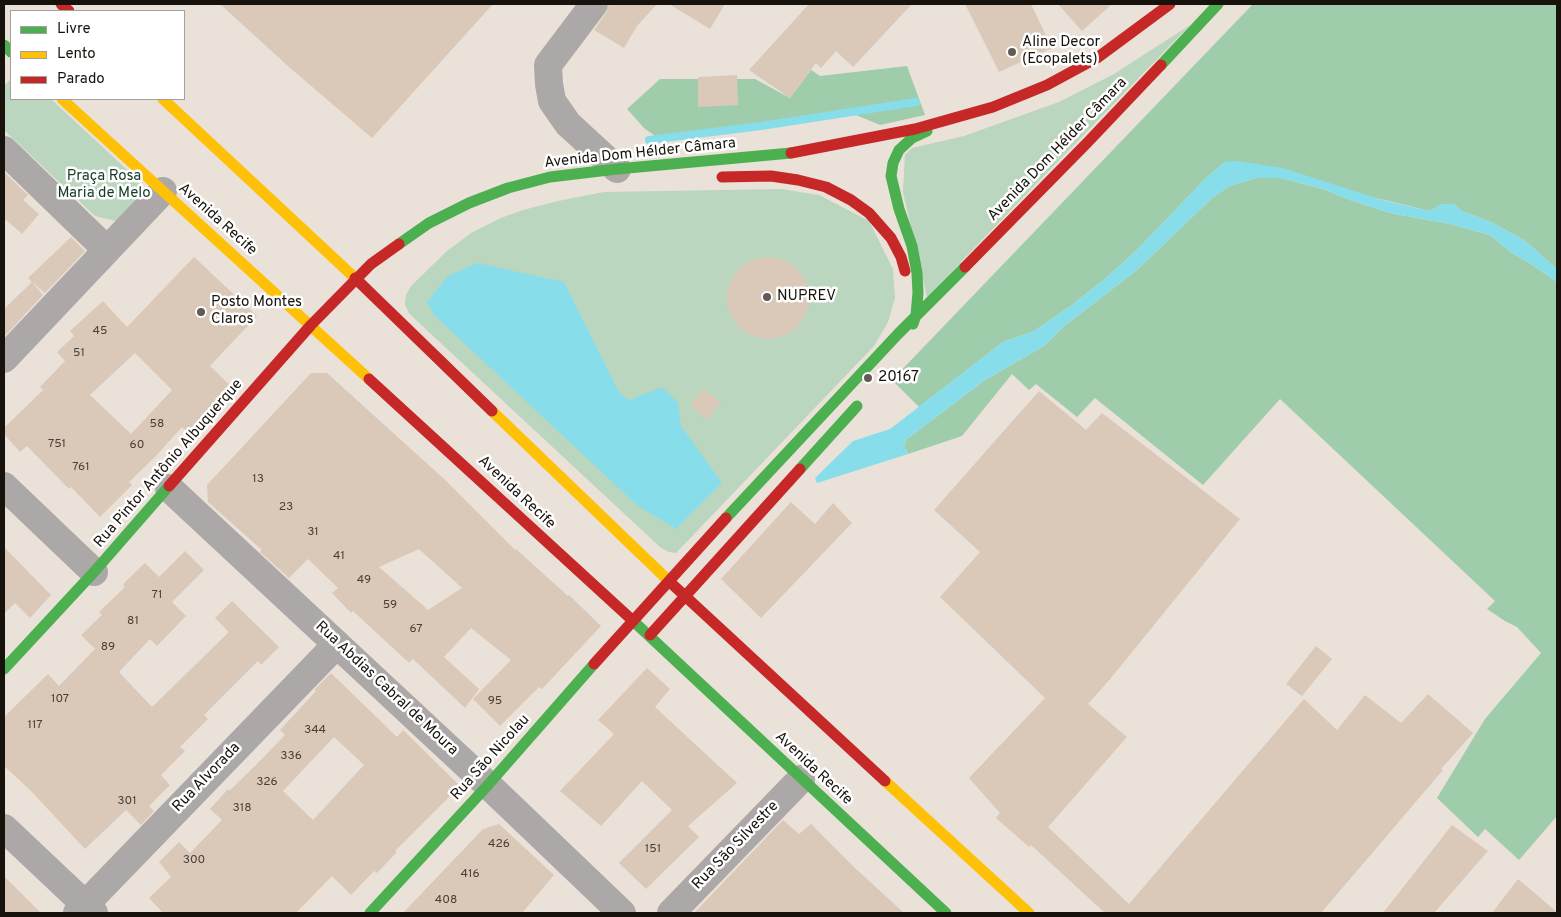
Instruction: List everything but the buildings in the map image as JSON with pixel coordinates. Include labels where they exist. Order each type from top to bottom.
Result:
[{"type":"main road","name":"Avenida Dom Hélder Câmara","points":[[356,279],[370,264],[429,223],[469,203],[508,188],[550,177],[617,169],[784,155],[915,129],[993,106],[1046,85],[1096,58],[1170,4]]},
{"type":"main road","name":"Avenida Dom Hélder Câmara","points":[[633,621],[916,315],[1087,143],[1218,4]]},
{"type":"main road","name":"Avenida Recife","points":[[63,100],[650,635],[801,779],[946,913]]},
{"type":"main road","points":[[164,100],[356,279],[668,581],[1029,913]]},
{"type":"main road","name":"Avenida Dom Hélder Câmara","points":[[904,345],[916,315],[917,273],[912,246],[899,209],[891,176],[893,163],[899,150],[912,138],[951,119]]},
{"type":"main road","points":[[617,169],[677,175]]},
{"type":"main road","points":[[706,178],[771,176],[826,187],[851,200],[869,213],[881,226],[891,238],[900,257],[906,281]]},
{"type":"main road","name":"Rua Pintor Antônio Albuquerque","points":[[4,668],[170,488],[311,324],[356,279]]},
{"type":"main road","points":[[898,334],[904,315]]},
{"type":"main road","points":[[650,635],[864,398]]},
{"type":"main road","name":"Rua São Nicolau","points":[[370,913],[488,785],[633,621]]},
{"type":"street","points":[[594,4],[548,66],[549,84],[552,101],[568,124],[617,169]]},
{"type":"street","points":[[4,150],[107,250]]},
{"type":"street","points":[[4,359],[163,191]]},
{"type":"street","points":[[4,486],[94,572]]},
{"type":"street","name":"Rua Abdias Cabral de Moura","points":[[170,488],[622,913]]},
{"type":"street","name":"Rua Alvorada","points":[[85,911],[337,644]]},
{"type":"street","name":"Rua São Silvestre","points":[[671,913],[801,779]]},
{"type":"street","points":[[4,828],[85,911]]},
{"type":"green space","points":[[1253,4],[1557,4],[1557,269],[1524,240],[1493,223],[1462,211],[1454,204],[1442,204],[1430,211],[1225,162],[1207,177],[1137,250],[1107,277],[1072,305],[1034,331],[1003,342],[919,407],[892,380]]},
{"type":"green space","points":[[1190,25],[927,297],[903,192],[905,155],[912,148],[964,136],[1059,102],[1114,74]]},
{"type":"green space","points":[[907,66],[925,115],[880,125],[856,115],[662,141],[644,128],[627,109],[660,79],[755,79],[790,98],[811,70],[820,76]]},
{"type":"green space","name":"Praça Rosa Maria de Melo","points":[[10,80],[10,100],[52,100],[138,180],[142,194],[120,222],[95,216],[4,130],[4,86]]},
{"type":"green space","points":[[1256,178],[1280,178],[1323,189],[1390,213],[1450,224],[1490,235],[1513,254],[1557,282],[1557,816],[1519,860],[1485,829],[1478,837],[1437,798],[1485,719],[1541,653],[1517,627],[1487,609],[1495,601],[1280,399],[1203,485],[1095,398],[1077,417],[1036,384],[1029,390],[1012,374],[962,436],[908,454],[904,446],[907,439],[985,380],[1044,346],[1063,327],[1137,270],[1211,199],[1229,186]]},
{"type":"green space","points":[[781,189],[819,195],[869,221],[893,269],[895,298],[888,322],[874,346],[676,553],[669,552],[660,547],[416,320],[409,313],[405,305],[406,295],[411,286],[447,251],[471,233],[501,218],[523,210],[604,192]]},
{"type":"water","points":[[1237,161],[1283,168],[1382,200],[1430,211],[1442,204],[1454,204],[1462,211],[1493,223],[1524,240],[1557,269],[1557,282],[1513,254],[1490,235],[1450,224],[1390,213],[1323,189],[1280,178],[1256,178],[1229,186],[1211,199],[1137,270],[1063,327],[1044,346],[985,380],[907,439],[904,446],[908,454],[817,483],[815,478],[853,441],[890,429],[1003,342],[1034,331],[1072,305],[1137,250],[1207,177],[1225,162]]},
{"type":"water","points":[[477,263],[564,282],[620,394],[630,400],[662,387],[678,403],[681,426],[722,483],[676,529],[638,506],[434,315],[427,302],[448,276]]},
{"type":"waterway","points":[[649,140],[761,126],[916,102]]},
{"type":"traffic: fast","points":[[1161,65],[1218,4]]},
{"type":"traffic: fast","points":[[4,45],[10,51]]},
{"type":"traffic: fast","points":[[913,324],[916,315],[918,293],[917,273],[912,246],[899,209],[891,176],[893,163],[899,150],[912,138],[927,131]]},
{"type":"traffic: fast","points":[[399,244],[429,223],[469,203],[508,188],[550,177],[791,153]]},
{"type":"traffic: fast","points":[[726,518],[898,334],[965,267]]},
{"type":"traffic: fast","points":[[800,469],[857,406]]},
{"type":"traffic: fast","points":[[4,669],[94,572],[169,486]]},
{"type":"traffic: fast","points":[[631,619],[946,913]]},
{"type":"traffic: fast","points":[[370,913],[488,785],[594,664]]},
{"type":"traffic: slow","points":[[63,100],[369,379]]},
{"type":"traffic: slow","points":[[164,100],[355,278]]},
{"type":"traffic: slow","points":[[492,411],[672,584]]},
{"type":"traffic: slow","points":[[885,781],[1029,913]]},
{"type":"traffic: jam","points":[[61,4],[68,10]]},
{"type":"traffic: jam","points":[[791,153],[915,129],[993,107],[1047,85],[1097,58],[1170,4]]},
{"type":"traffic: jam","points":[[965,267],[1161,65]]},
{"type":"traffic: jam","points":[[722,177],[771,176],[826,187],[851,200],[869,213],[891,238],[901,257],[905,271]]},
{"type":"traffic: jam","points":[[169,486],[311,325],[371,264],[399,244]]},
{"type":"traffic: jam","points":[[355,278],[492,411]]},
{"type":"traffic: jam","points":[[369,379],[631,619]]},
{"type":"traffic: jam","points":[[650,635],[800,469]]},
{"type":"traffic: jam","points":[[594,664],[726,518]]},
{"type":"traffic: jam","points":[[672,584],[885,781]]},
{"type":"place","name":"Aline Decor (Ecopalets)","points":[[1012,52]]},
{"type":"place","name":"NUPREV","points":[[767,297]]},
{"type":"place","name":"Posto Montes Claros","points":[[201,312]]},
{"type":"place","name":"20167","points":[[868,378]]}]
